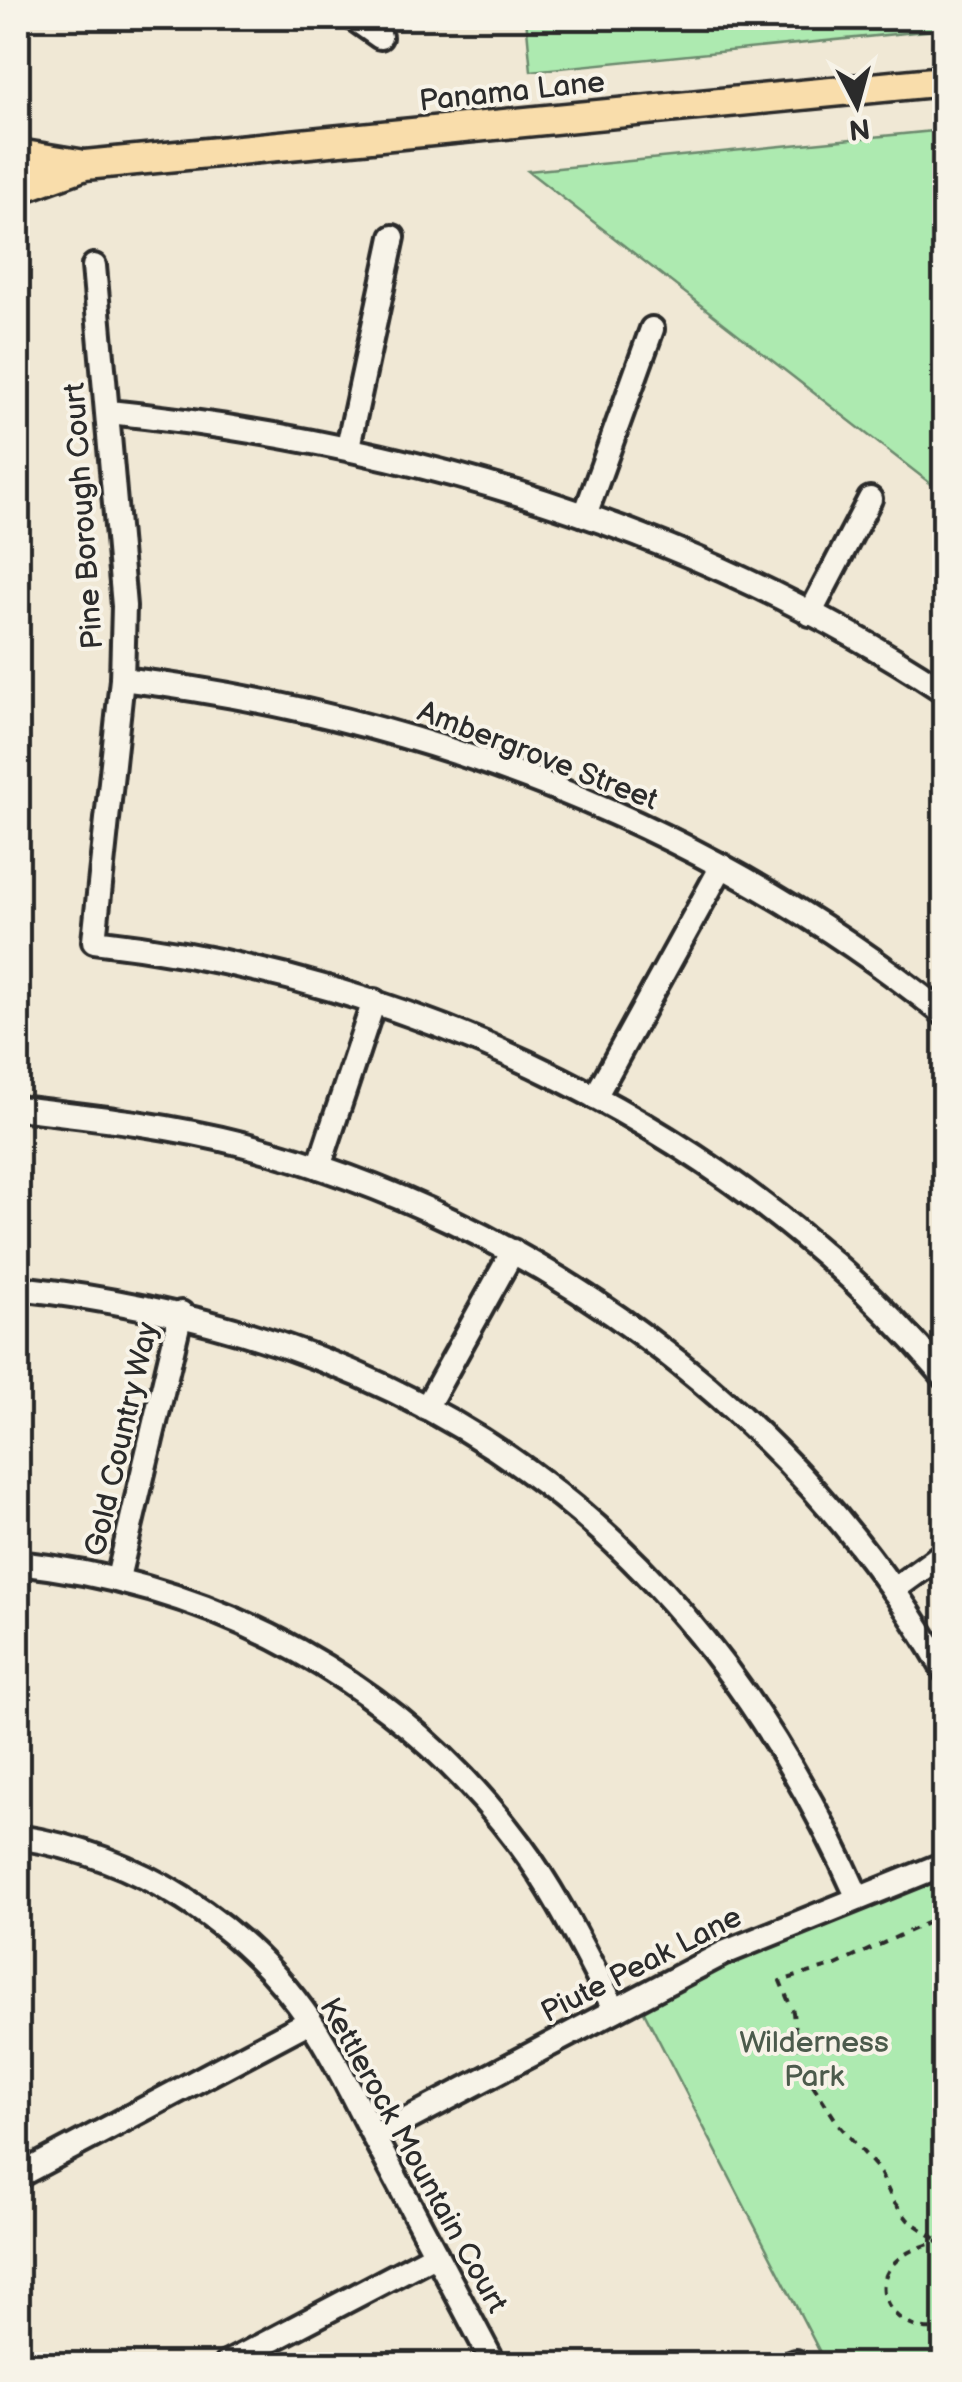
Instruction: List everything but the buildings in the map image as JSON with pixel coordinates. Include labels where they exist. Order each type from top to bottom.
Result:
[{"type":"main road","name":"Panama Lane","points":[[18,188],[85,165],[944,81]]},
{"type":"main road","name":"Panama Lane","points":[[18,154],[85,165]]},
{"type":"street","points":[[353,18],[380,38]]},
{"type":"street","points":[[348,448],[394,237]]},
{"type":"street","name":"Pine Borough Court","points":[[94,266],[122,555],[122,678],[94,941],[196,956],[374,1001]]},
{"type":"street","points":[[585,515],[652,329]]},
{"type":"street","points":[[109,412],[221,425],[348,448],[493,485],[585,515],[724,572],[810,614],[944,691]]},
{"type":"street","points":[[810,614],[870,499]]},
{"type":"street","name":"Ambergrove Street","points":[[122,678],[256,698],[417,738],[573,794],[722,866],[941,1004]]},
{"type":"street","points":[[595,1097],[722,866]]},
{"type":"street","points":[[320,1166],[374,1001],[471,1037],[595,1097],[686,1152],[800,1237],[869,1298],[944,1376]]},
{"type":"street","points":[[18,1108],[163,1126],[320,1166],[392,1193],[513,1251],[613,1313],[737,1413],[794,1469],[893,1590],[944,1670]]},
{"type":"street","points":[[426,1408],[513,1251]]},
{"type":"street","points":[[18,1288],[181,1313],[304,1351],[426,1408],[481,1440],[576,1510],[685,1615],[738,1682],[794,1766],[858,1898]]},
{"type":"street","name":"Gold Country Way","points":[[118,1578],[181,1313]]},
{"type":"street","points":[[893,1590],[944,1553]]},
{"type":"street","points":[[18,1562],[118,1578],[175,1594],[265,1631],[358,1686],[406,1723],[484,1799],[521,1847],[615,2010]]},
{"type":"street","name":"Kettlerock Mountain Court","points":[[18,1837],[80,1850],[121,1865],[198,1907],[265,1964],[310,2022],[494,2364]]},
{"type":"street","name":"Piute Peak Lane","points":[[374,2137],[696,1968],[944,1864]]},
{"type":"street","points":[[696,1968],[708,1990]]},
{"type":"street","points":[[18,2176],[310,2022]]},
{"type":"street","points":[[226,2364],[436,2254]]},
{"type":"path","points":[[942,2240],[908,2220],[892,2201],[879,2170],[839,2125],[806,2074],[794,2046],[794,2012],[780,1982],[836,1965],[944,1915]]},
{"type":"path","points":[[942,2240],[944,2261]]},
{"type":"path","points":[[942,2240],[893,2263],[885,2280],[886,2298],[898,2320],[922,2332],[944,2327]]},
{"type":"green space","points":[[526,18],[944,18],[944,29],[531,71]]},
{"type":"green space","points":[[944,130],[944,494],[528,171]]},
{"type":"green space","name":"Wilderness Park","points":[[944,1864],[944,2364],[826,2364],[637,1998]]}]
